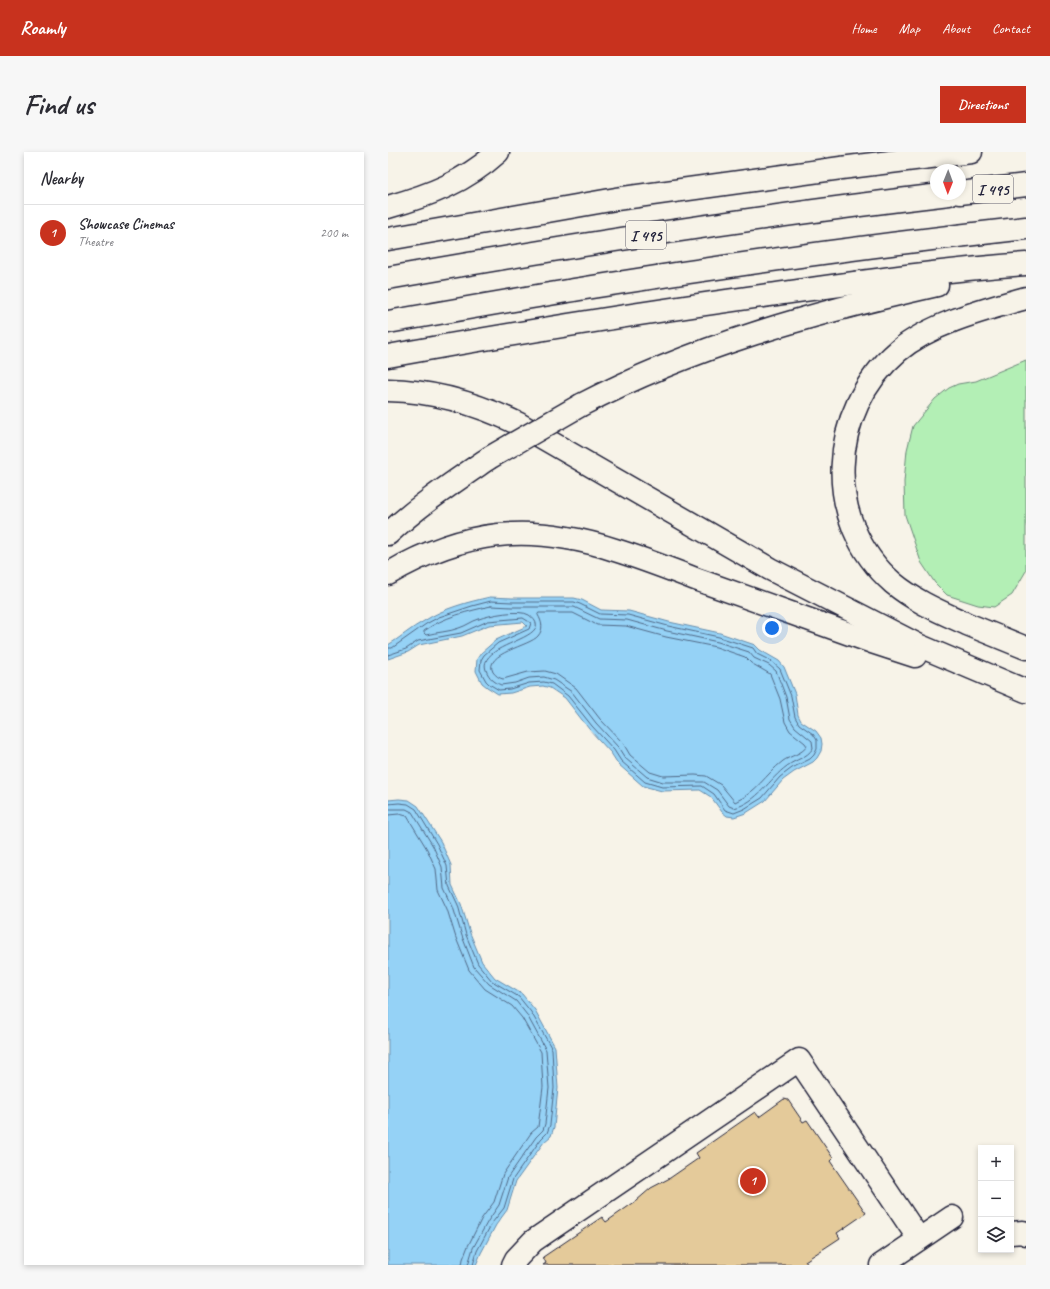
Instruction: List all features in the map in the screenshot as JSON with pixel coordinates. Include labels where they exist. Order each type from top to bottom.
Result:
[{"type":"main road","points":[[388,207],[424,197],[446,187],[484,165],[498,152]]},
{"type":"main road","points":[[388,239],[616,199],[841,168],[971,152]]},
{"type":"main road","name":"I 495","points":[[966,192],[1026,185]]},
{"type":"main road","name":"I 495","points":[[388,278],[635,236],[839,207],[930,196]]},
{"type":"main road","points":[[388,322],[726,266],[1026,228]]},
{"type":"main road","points":[[388,356],[561,326],[704,304],[898,278],[1026,264]]},
{"type":"main road","points":[[388,534],[427,502],[489,458],[613,388],[674,361],[774,327],[924,288],[968,278],[1026,268]]},
{"type":"main road","points":[[1026,298],[960,319],[935,329],[914,340],[898,352],[872,381],[862,396],[856,410],[849,427],[845,445],[843,482],[844,498],[854,528],[870,557],[892,582],[920,603],[1026,648]]},
{"type":"main road","points":[[388,390],[440,396],[463,401],[519,424],[782,576],[920,646],[1026,691]]},
{"type":"main road","points":[[388,574],[418,558],[442,548],[468,540],[492,535],[516,533],[566,537],[615,550],[872,642],[1026,691]]},
{"type":"main road","points":[[513,1265],[516,1259],[533,1241],[799,1060],[919,1239]]},
{"type":"main road","points":[[881,1265],[952,1217]]},
{"type":"main road","points":[[1014,1233],[1023,1232],[1026,1234]]},
{"type":"green space","points":[[1026,360],[1026,571],[1012,595],[994,607],[978,605],[947,595],[935,583],[921,562],[905,515],[904,482],[907,450],[913,426],[935,399],[949,388],[958,384],[976,381]]},
{"type":"water","points":[[490,597],[574,598],[582,600],[601,610],[629,611],[669,622],[720,633],[755,645],[760,650],[779,661],[784,667],[795,694],[798,715],[801,721],[816,731],[821,738],[821,751],[813,762],[794,772],[783,780],[765,801],[746,813],[734,817],[727,816],[722,812],[711,797],[700,790],[662,791],[643,786],[618,764],[611,753],[589,729],[565,698],[550,688],[543,686],[530,687],[511,693],[498,694],[482,683],[476,671],[477,659],[481,653],[496,640],[527,626],[523,622],[489,625],[462,636],[419,645],[408,652],[388,659],[388,645],[432,616],[465,603]]},
{"type":"water","points":[[388,800],[409,800],[418,806],[441,842],[451,865],[452,885],[461,904],[470,933],[482,962],[495,978],[522,994],[535,1010],[555,1047],[558,1088],[554,1127],[551,1136],[544,1142],[516,1181],[507,1210],[496,1225],[476,1265],[388,1265]]},
{"type":"building","points":[[784,1099],[788,1100],[803,1122],[807,1120],[833,1158],[830,1161],[866,1213],[837,1233],[840,1238],[805,1261],[808,1265],[543,1265],[546,1263],[543,1257],[602,1217],[606,1222],[636,1201],[651,1188],[670,1178],[699,1158],[696,1153],[755,1112],[759,1117]]},
{"type":"place","name":"Showcase Cinemas","points":[[753,1181]]}]
